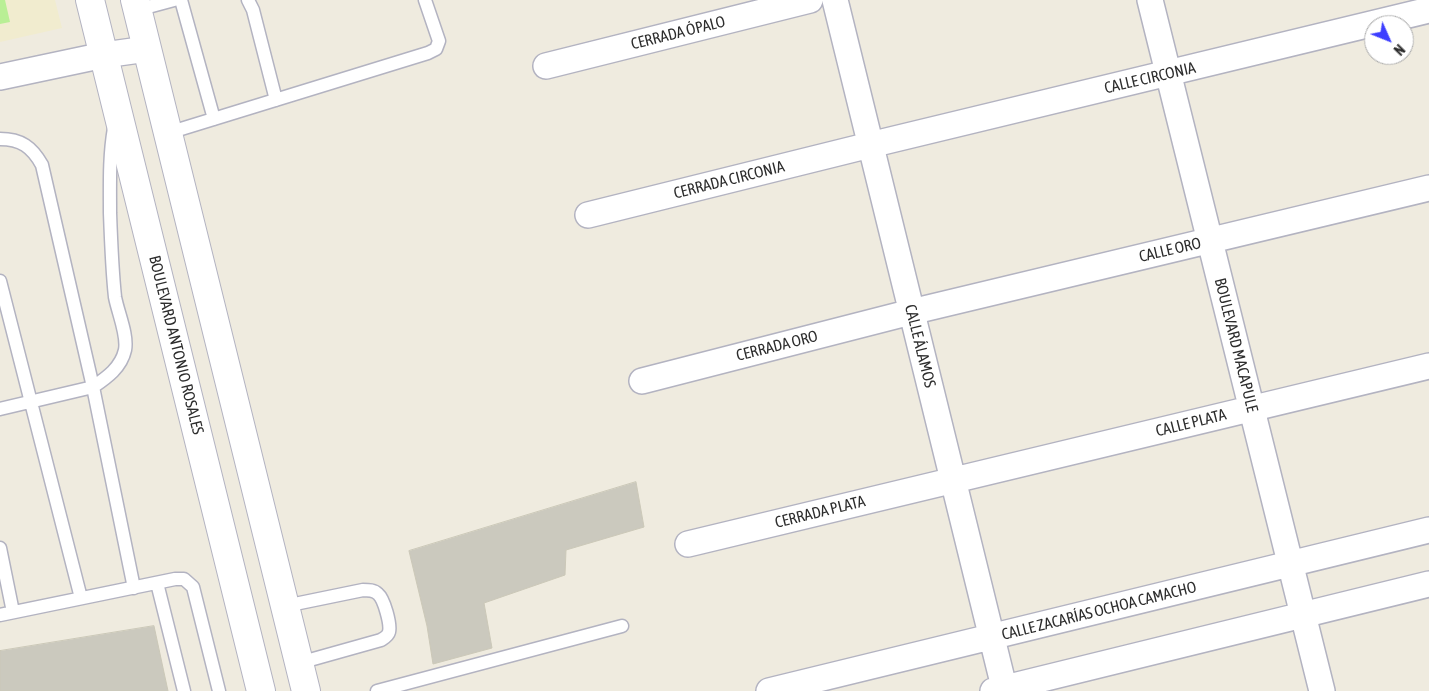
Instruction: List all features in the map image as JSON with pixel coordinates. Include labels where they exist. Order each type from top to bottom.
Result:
[{"type":"main road","name":"BOULEVARD ANTONIO ROSALES","points":[[90,0],[262,691]]},
{"type":"main road","points":[[136,5],[306,691]]},
{"type":"main road","points":[[211,488],[254,482]]},
{"type":"street","name":"CERRADA ÓPALO","points":[[546,66],[810,0]]},
{"type":"street","name":"CALLE ÁLAMOS","points":[[835,0],[992,637],[1001,690]]},
{"type":"street","name":"BOULEVARD MACAPULE","points":[[1150,0],[1322,691]]},
{"type":"street","name":"CALLE CIRCONIA","points":[[870,144],[1429,10]]},
{"type":"street","points":[[0,77],[104,55],[147,49]]},
{"type":"street","name":"CERRADA CIRCONIA","points":[[588,215],[870,144]]},
{"type":"street","name":"CALLE ORO","points":[[911,312],[1429,188]]},
{"type":"street","name":"CERRADA ORO","points":[[642,381],[911,312]]},
{"type":"street","name":"CALLE PLATA","points":[[953,480],[1429,366]]},
{"type":"street","name":"CERRADA PLATA","points":[[688,544],[953,480]]},
{"type":"street","name":"CALLE ZACARÍAS OCHOA CAMACHO","points":[[769,691],[1429,530]]},
{"type":"street","points":[[1001,690],[1429,584]]},
{"type":"lane","points":[[136,5],[174,0]]},
{"type":"lane","points":[[181,0],[214,119]]},
{"type":"lane","points":[[248,0],[253,10],[276,100]]},
{"type":"lane","points":[[168,133],[428,53],[436,48],[439,41],[426,0]]},
{"type":"lane","points":[[0,408],[93,387],[108,376],[119,364],[125,349],[116,300],[112,262],[109,172],[111,142],[118,110]]},
{"type":"lane","points":[[0,139],[12,139],[25,145],[36,154],[42,165],[93,387],[134,588]]},
{"type":"lane","points":[[1,289],[81,598]]},
{"type":"lane","points":[[0,548],[13,612]]},
{"type":"lane","points":[[0,615],[184,579],[193,587],[219,691]]},
{"type":"lane","points":[[156,583],[184,691]]},
{"type":"lane","points":[[285,606],[363,590],[372,590],[382,599],[389,623],[389,632],[381,640],[298,663]]},
{"type":"lane","points":[[377,691],[622,626]]},
{"type":"shaded area","points":[[0,0],[55,0],[62,28],[0,42]]},
{"type":"green space","points":[[0,0],[5,0],[10,22],[0,24]]},
{"type":"building","points":[[636,482],[644,527],[566,550],[565,575],[484,603],[492,648],[433,664],[427,626],[409,551]]},
{"type":"building","points":[[154,626],[168,691],[0,691],[0,651]]}]
